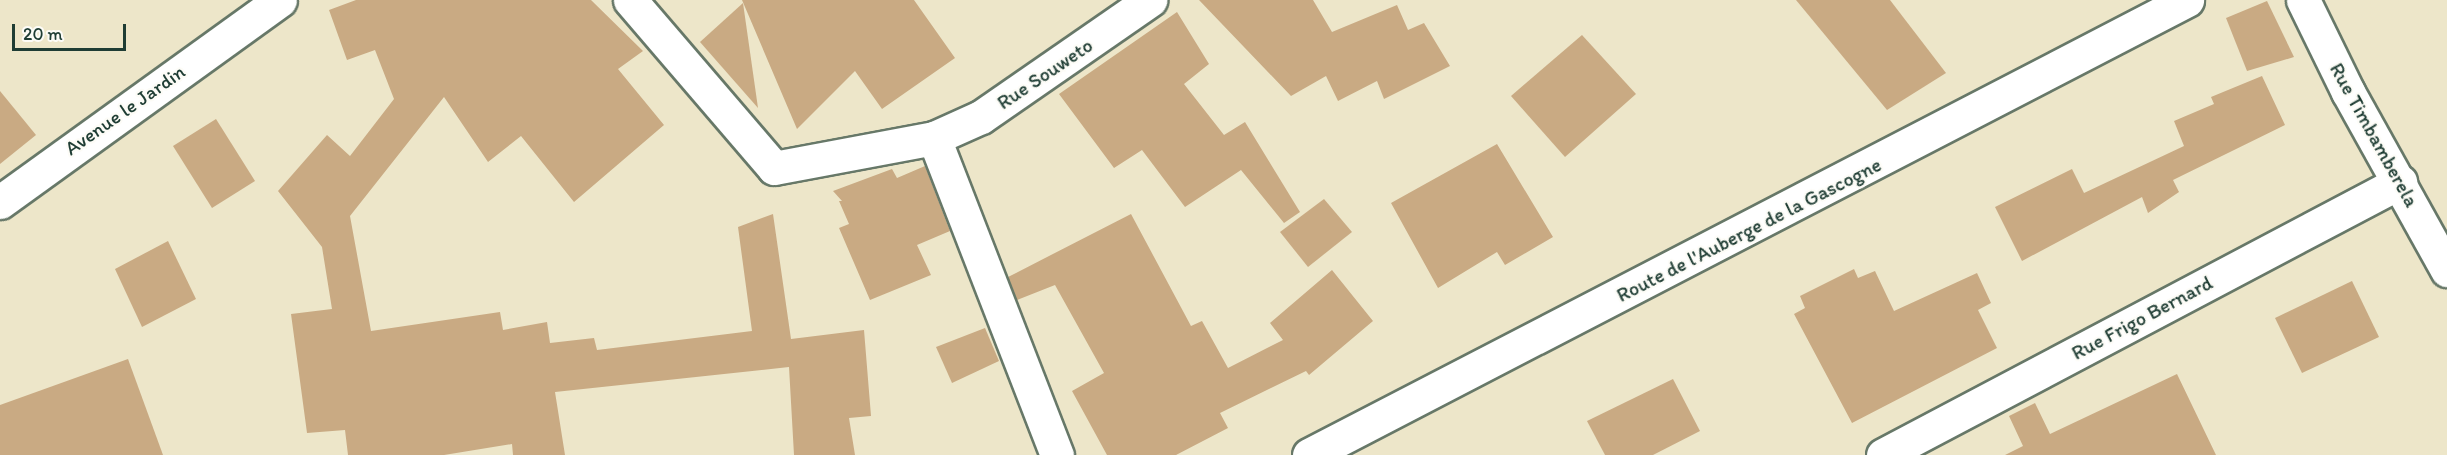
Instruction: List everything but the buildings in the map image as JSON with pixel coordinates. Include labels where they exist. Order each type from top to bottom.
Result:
[{"type":"street","name":"Avenue le Jardin","points":[[0,202],[280,0]]},
{"type":"street","name":"Rue Souweto","points":[[630,0],[774,168],[934,138],[981,117],[1150,0]]},
{"type":"street","name":"Rue Timbamberela","points":[[2303,0],[2348,92],[2447,270]]},
{"type":"street","name":"Route de l'Auberge de la Gascogne","points":[[1309,455],[2175,3]]},
{"type":"street","points":[[934,138],[1057,455]]},
{"type":"street","name":"Rue Frigo Bernard","points":[[1883,455],[2400,182]]}]
